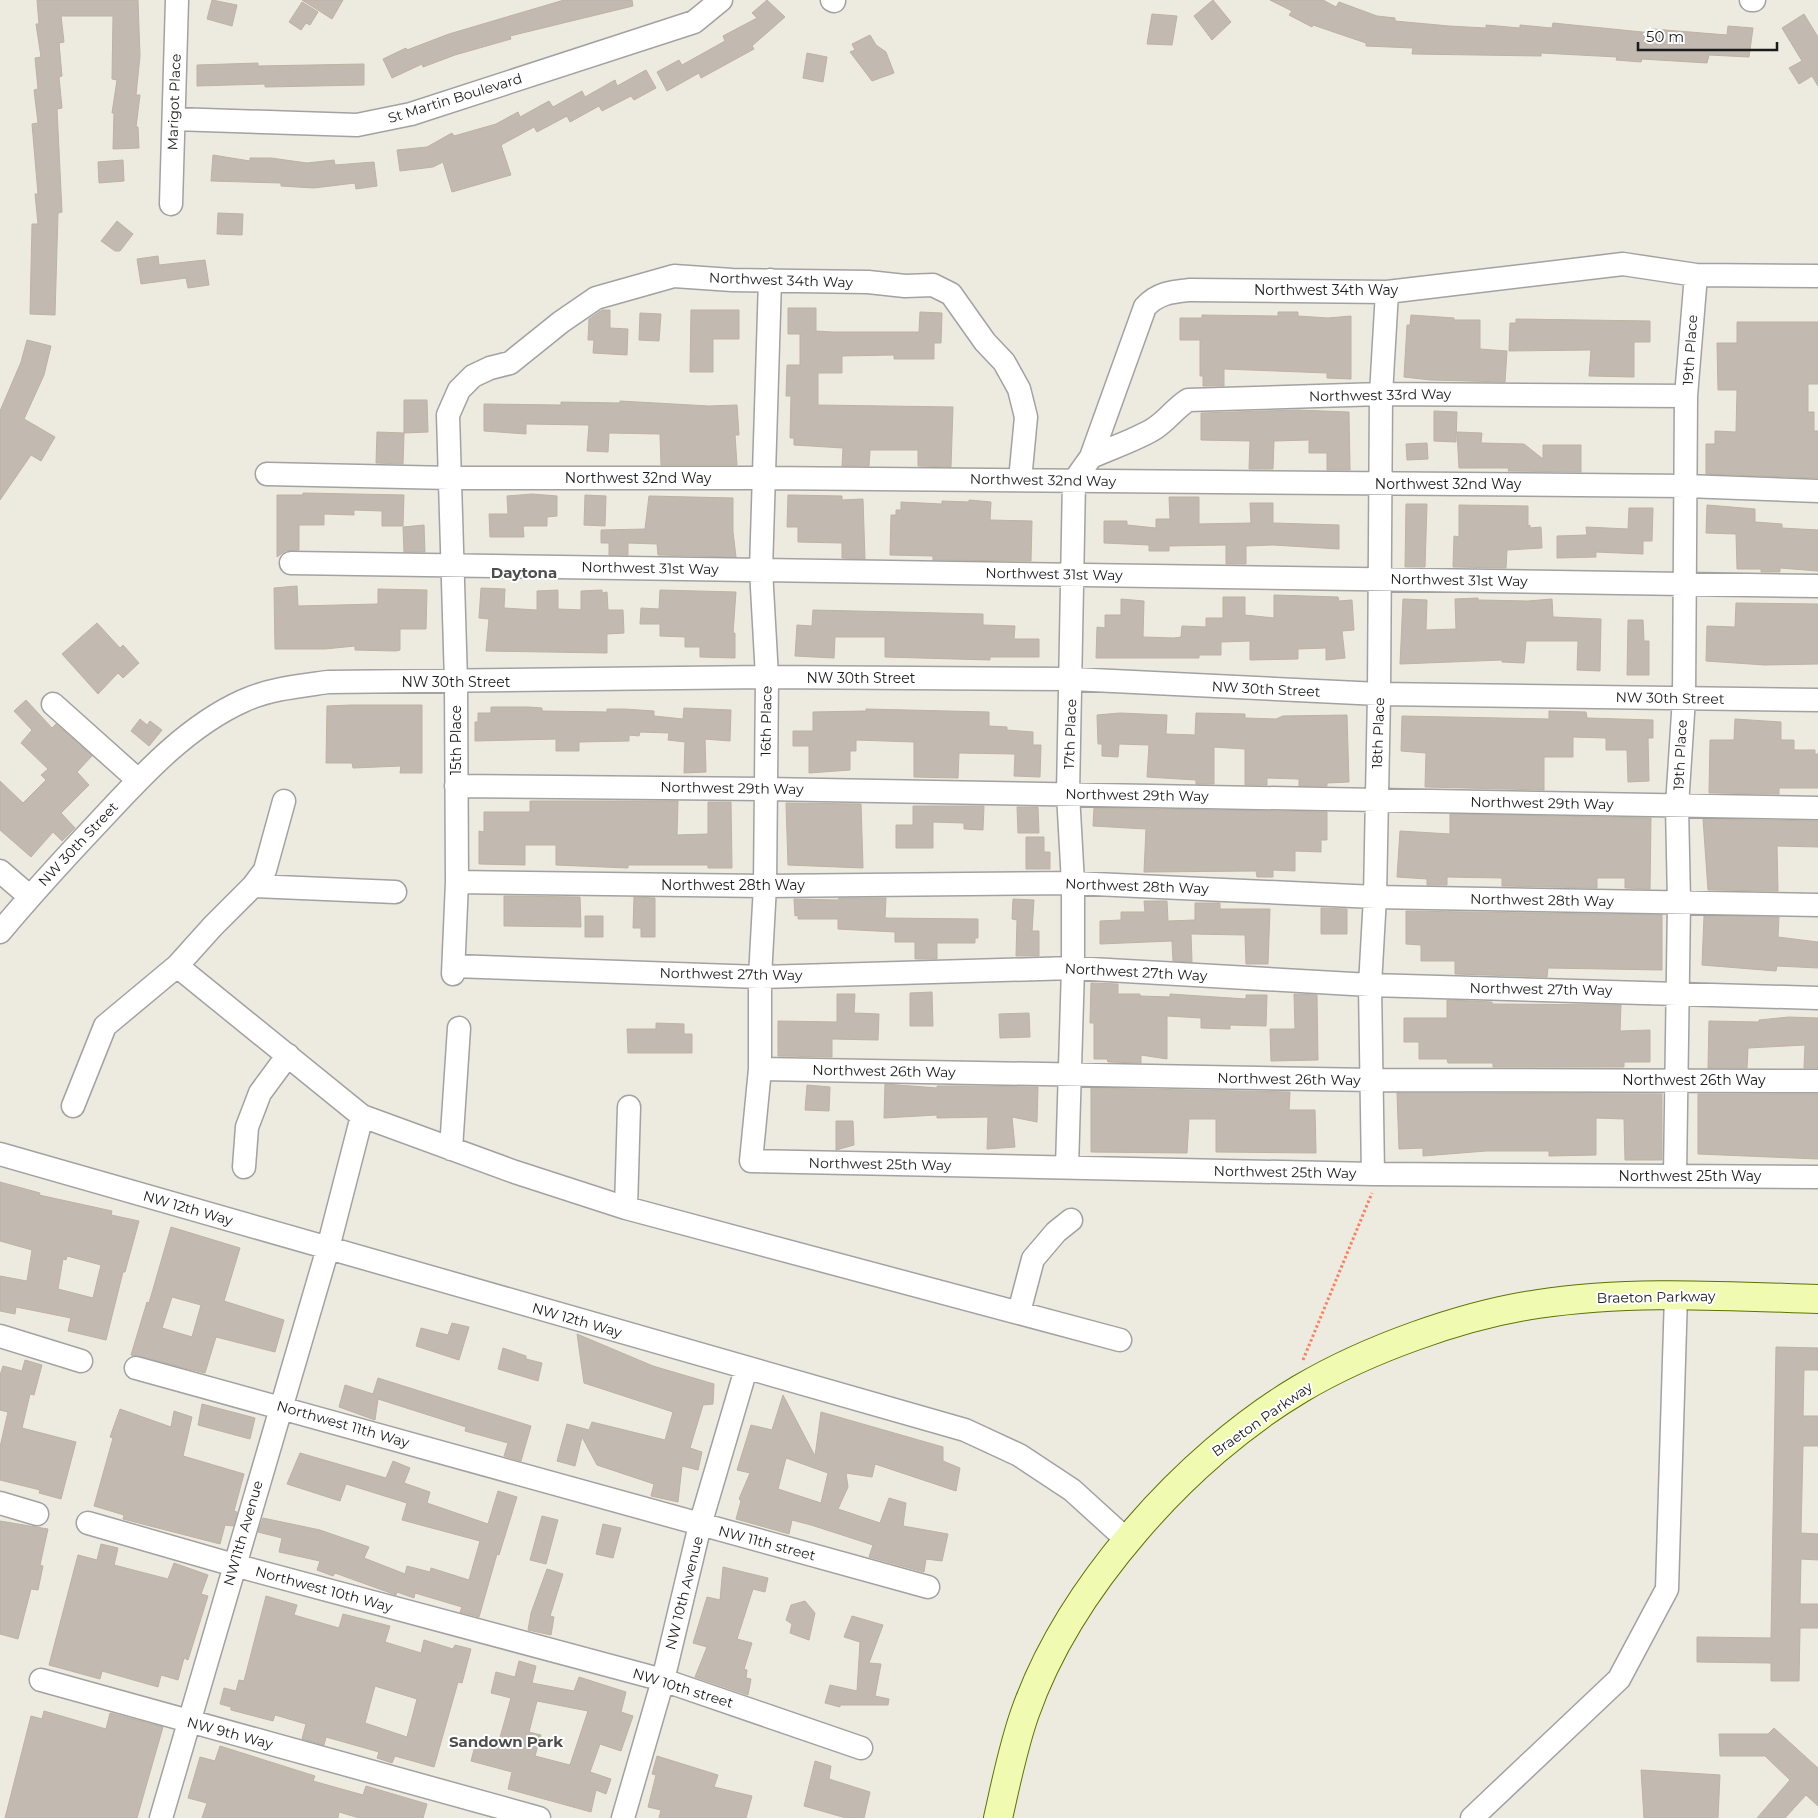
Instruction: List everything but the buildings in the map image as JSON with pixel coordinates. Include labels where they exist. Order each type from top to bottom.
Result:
[{"type":"street","name":"Marigot Place","points":[[171,204],[177,0]]},
{"type":"street","name":"St Martin Boulevard","points":[[174,119],[357,126],[411,114],[694,22],[721,0]]},
{"type":"street","name":"Northwest 34th Way","points":[[1074,481],[1091,457],[1142,315],[1154,297],[1166,293],[1190,290],[1387,292],[1623,264],[1696,275],[1818,276]]},
{"type":"street","name":"19th Place","points":[[1675,1175],[1679,902],[1678,806],[1684,698],[1686,396],[1696,275]]},
{"type":"street","name":"Northwest 34th Way","points":[[448,416],[459,390],[473,376],[490,368],[510,363],[561,322],[596,298],[674,276],[868,282],[905,286],[934,285],[943,288],[951,294],[985,342],[1004,362],[1019,389],[1026,417],[1020,480]]},
{"type":"street","name":"16th Place","points":[[752,1161],[760,1069],[760,977],[764,886],[767,677],[760,570],[770,280]]},
{"type":"street","name":"18th Place","points":[[1373,1174],[1370,985],[1379,694],[1382,394],[1387,292]]},
{"type":"street","name":"Northwest 33rd Way","points":[[1091,457],[1153,430],[1166,420],[1176,408],[1188,400],[1382,394],[1686,396]]},
{"type":"street","name":"15th Place","points":[[448,416],[456,682],[457,882],[453,970]]},
{"type":"street","name":"Northwest 32nd Way","points":[[267,474],[451,478],[762,478],[1686,486],[1818,491]]},
{"type":"street","name":"17th Place","points":[[1067,1167],[1073,968],[1073,883],[1068,794],[1072,680],[1074,481]]},
{"type":"street","name":"Northwest 31st Way","points":[[291,563],[1818,586]]},
{"type":"street","name":"NW 30th Street","points":[[0,932],[30,896],[138,780],[212,717],[245,700],[283,689],[328,682],[767,677],[1072,680],[1379,694],[1818,700]]},
{"type":"street","points":[[52,704],[138,780]]},
{"type":"street","name":"Northwest 29th Way","points":[[456,786],[765,788],[1818,808]]},
{"type":"street","points":[[73,1106],[104,1026],[177,966],[253,886],[265,870],[284,801]]},
{"type":"street","points":[[0,871],[30,896]]},
{"type":"street","name":"Northwest 28th Way","points":[[457,882],[764,886],[1073,883],[1374,897],[1818,905]]},
{"type":"street","points":[[253,886],[396,892]]},
{"type":"street","points":[[177,966],[362,1116],[515,1172],[626,1208],[1120,1340]]},
{"type":"street","name":"Northwest 27th Way","points":[[453,970],[760,977],[1073,968],[1370,985],[1818,998]]},
{"type":"street","points":[[451,1149],[459,1028]]},
{"type":"street","points":[[244,1167],[247,1127],[260,1093],[288,1055]]},
{"type":"street","name":"Northwest 26th Way","points":[[760,1069],[1372,1080],[1818,1081]]},
{"type":"street","points":[[626,1208],[629,1107]]},
{"type":"street","name":"NW11th Avenue","points":[[161,1818],[280,1406],[328,1248],[362,1116]]},
{"type":"street","name":"NW 12th Way","points":[[0,1154],[746,1369],[965,1430],[1020,1455],[1072,1490],[1127,1540]]},
{"type":"street","name":"Northwest 25th Way","points":[[752,1161],[1373,1174],[1818,1177]]},
{"type":"street","points":[[1019,1312],[1033,1259],[1056,1232],[1071,1220]]},
{"type":"street","points":[[1472,1818],[1619,1679],[1667,1589],[1676,1295]]},
{"type":"street","name":"Braeton Parkway","points":[[998,1818],[1008,1770],[1025,1712],[1050,1656],[1082,1602],[1127,1540],[1194,1469],[1248,1426],[1293,1394],[1382,1348],[1469,1320],[1535,1304],[1596,1297],[1676,1295],[1818,1298]]},
{"type":"street","points":[[0,1336],[81,1361]]},
{"type":"street","name":"Northwest 11th Way","points":[[136,1368],[280,1406],[549,1482]]},
{"type":"street","name":"NW 10th Avenue","points":[[623,1818],[663,1680],[700,1525],[746,1369]]},
{"type":"street","name":"NW 11th street","points":[[549,1482],[928,1587]]},
{"type":"street","points":[[0,1502],[38,1514]]},
{"type":"street","name":"Northwest 10th Way","points":[[88,1523],[502,1638]]},
{"type":"street","name":"NW 10th street","points":[[502,1638],[663,1680],[861,1748]]},
{"type":"street","name":"NW 9th Way","points":[[41,1680],[539,1818]]},
{"type":"path","points":[[1293,1394],[1302,1364],[1372,1197],[1373,1174]]},
{"type":"district","name":"Daytona","points":[[524,572]]},
{"type":"district","name":"Sandown Park","points":[[506,1741]]}]
